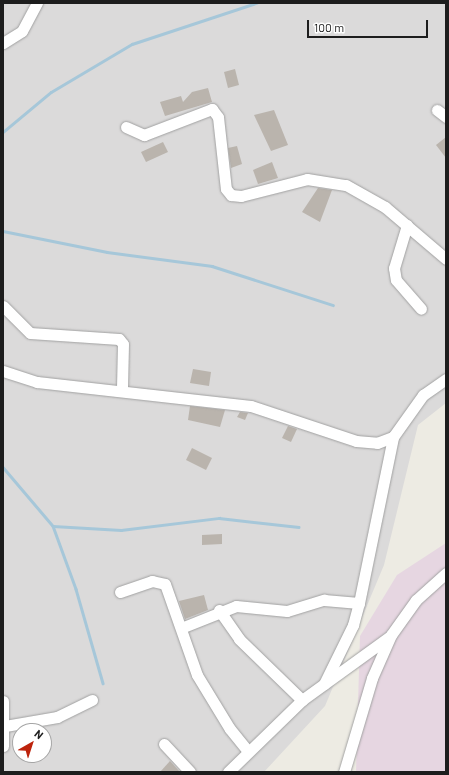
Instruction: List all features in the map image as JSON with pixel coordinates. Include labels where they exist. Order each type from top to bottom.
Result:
[{"type":"street","points":[[3,43],[22,31],[37,3]]},
{"type":"street","points":[[126,127],[144,135],[212,109],[218,116],[226,189],[231,194],[241,196],[307,179],[327,181],[359,191],[406,225],[446,259]]},
{"type":"street","points":[[437,110],[446,117]]},
{"type":"street","points":[[406,225],[394,268],[396,280],[421,309]]},
{"type":"street","points":[[3,306],[30,333],[119,339],[123,344],[122,389]]},
{"type":"street","points":[[3,371],[37,382],[122,389],[251,406],[356,441],[377,443],[392,437]]},
{"type":"street","points":[[324,684],[353,625],[359,603],[392,437],[423,395],[446,379]]},
{"type":"street","points":[[344,772],[370,684],[391,635],[416,600],[446,573]]},
{"type":"street","points":[[120,592],[158,580],[165,584],[197,675],[230,729],[248,751]]},
{"type":"street","points":[[181,628],[219,610],[236,606],[287,611],[339,599],[359,603]]},
{"type":"street","points":[[219,610],[248,650],[302,700]]},
{"type":"street","points":[[228,772],[302,700],[391,635]]},
{"type":"street","points":[[5,726],[57,716],[92,700]]},
{"type":"street","points":[[3,701],[5,726],[3,746]]},
{"type":"street","points":[[164,744],[190,772]]},
{"type":"shaded area","points":[[3,3],[446,3],[446,403],[418,425],[384,565],[325,706],[264,772],[3,772]]},
{"type":"shaded area","points":[[446,543],[446,772],[356,772],[360,636],[397,575]]},
{"type":"building","points":[[235,69],[239,85],[228,88],[224,72]]},
{"type":"building","points":[[208,88],[212,102],[165,116],[160,102],[181,96],[183,102],[192,92]]},
{"type":"building","points":[[274,110],[288,145],[271,151],[254,115]]},
{"type":"building","points":[[446,137],[446,158],[436,145]]},
{"type":"building","points":[[163,142],[168,152],[146,162],[141,152]]},
{"type":"building","points":[[237,146],[242,164],[231,168],[228,148]]},
{"type":"building","points":[[272,162],[278,178],[258,184],[253,170]]},
{"type":"building","points":[[318,188],[332,190],[320,222],[302,212]]},
{"type":"building","points":[[193,369],[211,372],[209,386],[190,383]]},
{"type":"building","points":[[190,406],[225,410],[220,427],[188,420]]},
{"type":"building","points":[[240,412],[248,413],[245,420],[237,417]]},
{"type":"building","points":[[288,426],[297,429],[291,442],[282,438]]},
{"type":"building","points":[[192,448],[212,458],[206,470],[186,460]]},
{"type":"building","points":[[222,534],[222,544],[202,545],[202,535]]},
{"type":"building","points":[[204,595],[208,610],[185,619],[179,601]]},
{"type":"building","points":[[170,761],[180,772],[160,772]]},
{"type":"waterway","points":[[3,132],[51,92],[132,44],[256,3]]},
{"type":"waterway","points":[[3,231],[107,252],[212,266],[333,305]]},
{"type":"waterway","points":[[3,467],[53,526],[121,530],[219,518],[298,527]]},
{"type":"waterway","points":[[53,526],[76,589],[103,683]]}]
